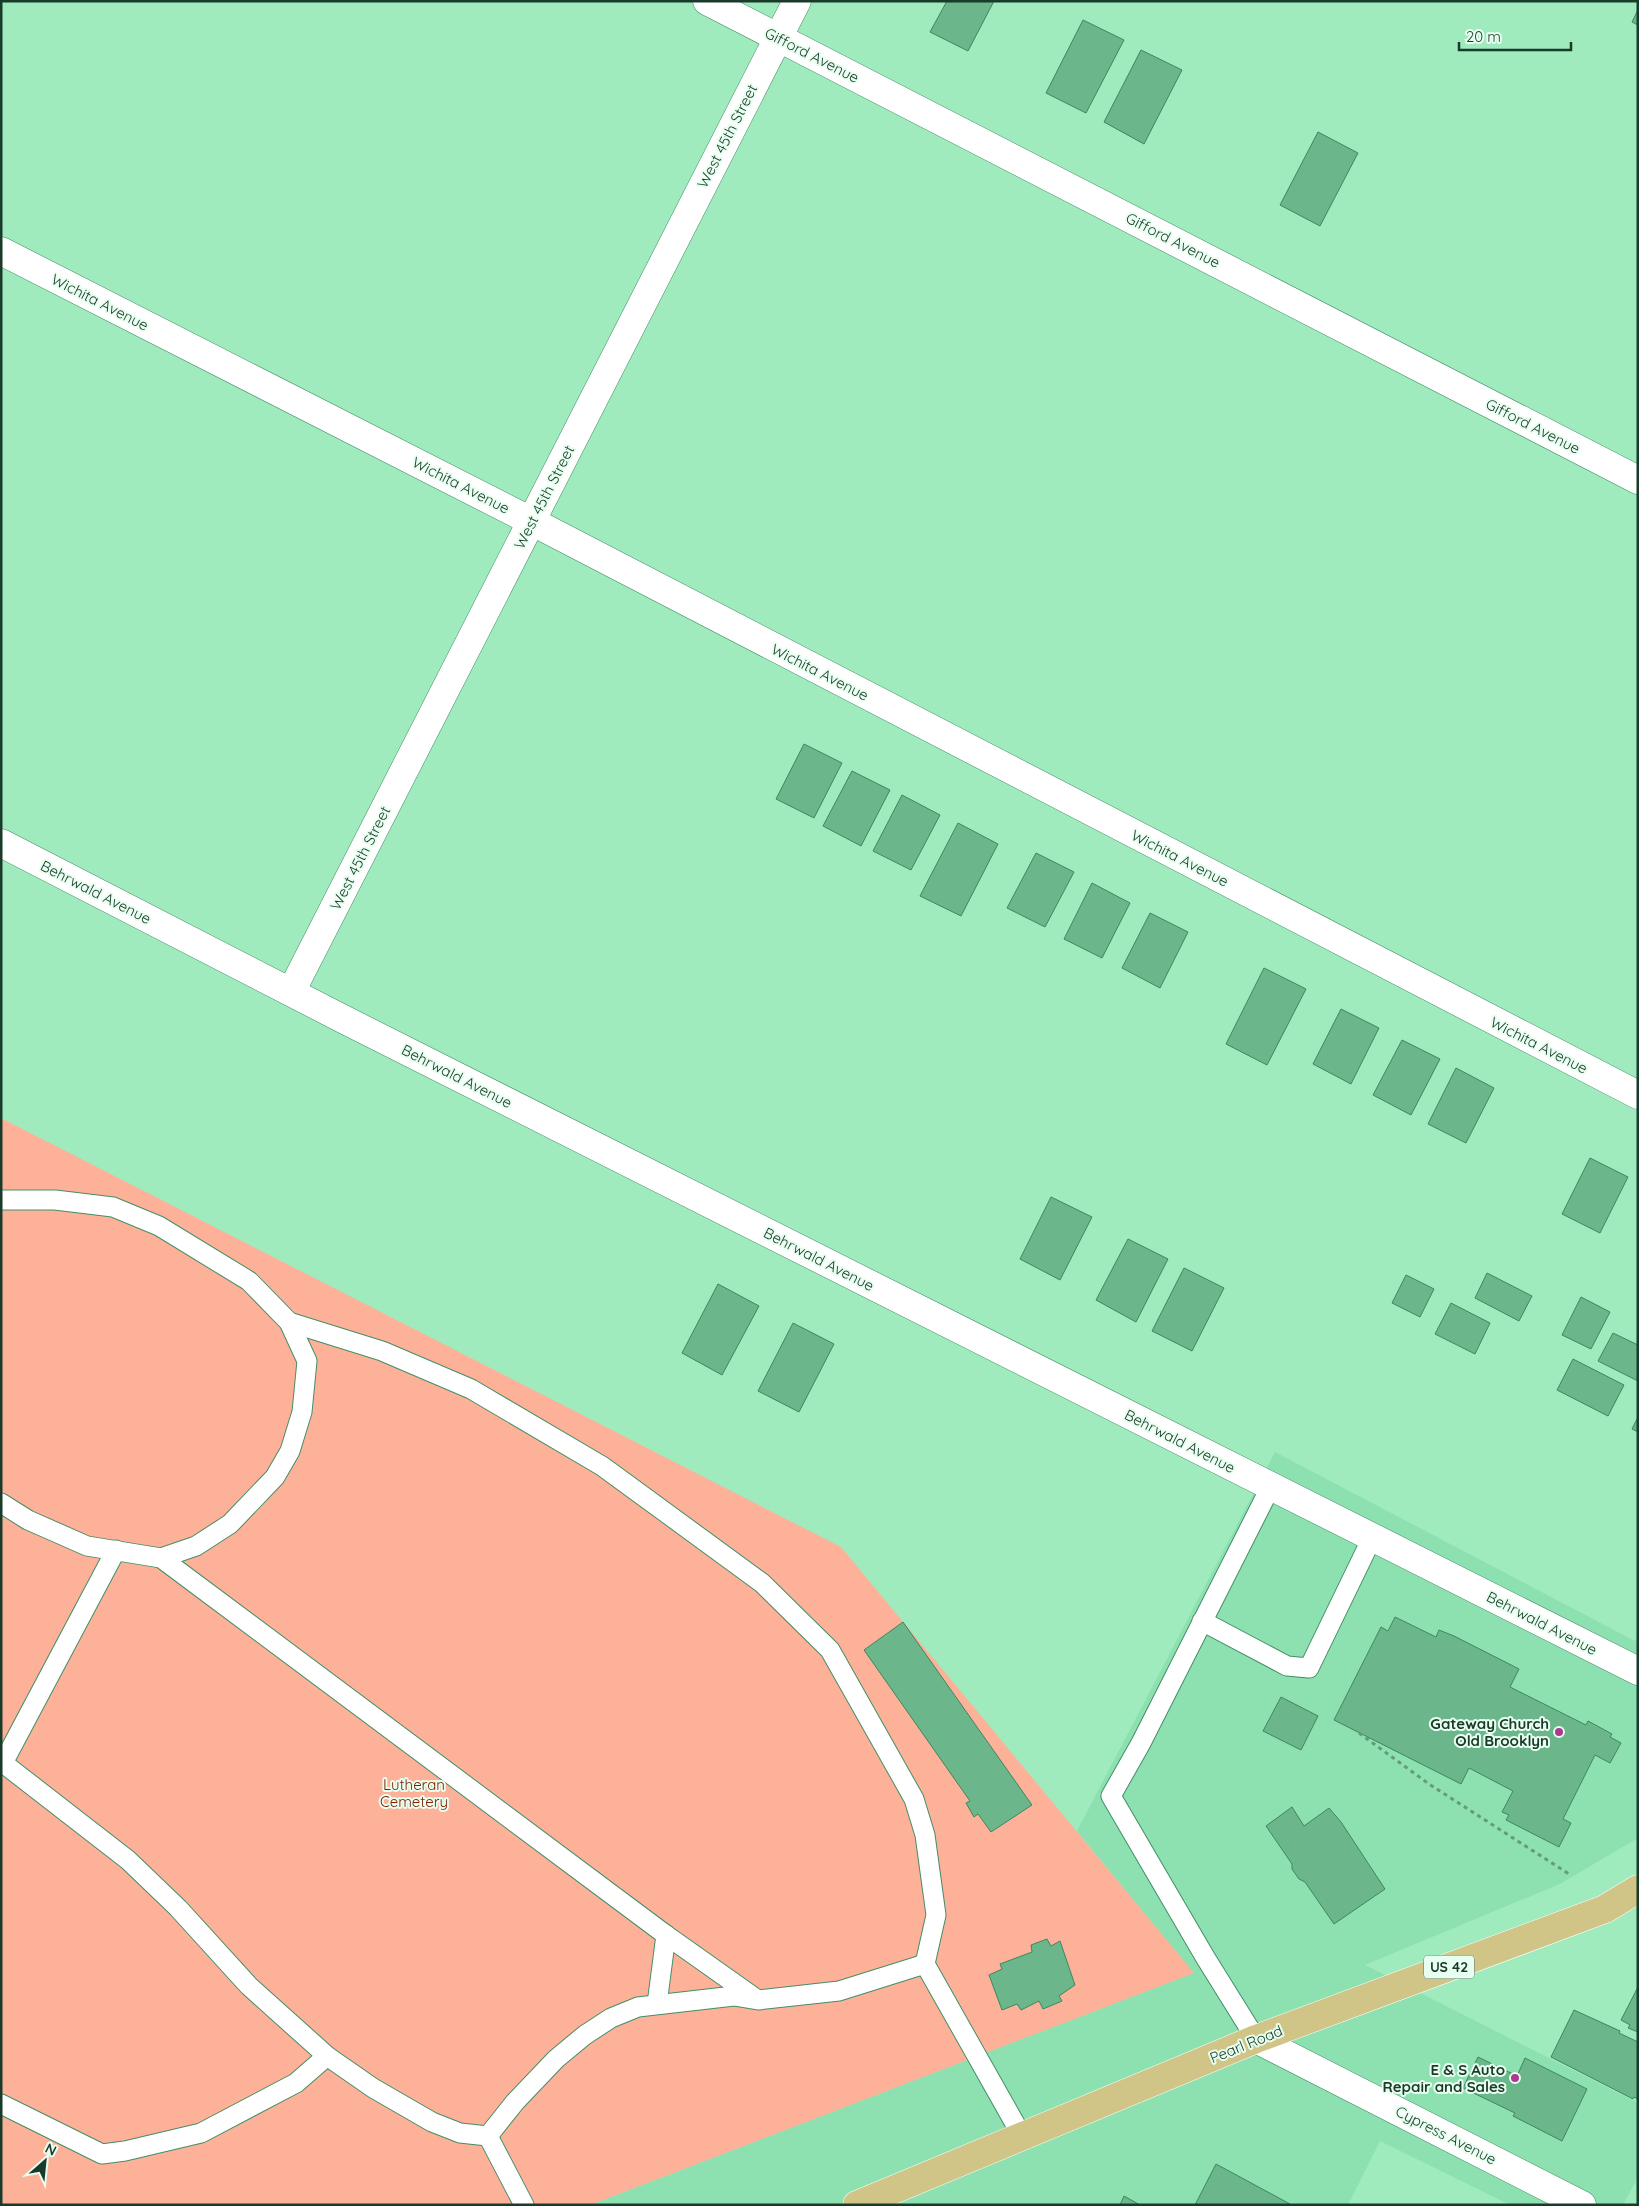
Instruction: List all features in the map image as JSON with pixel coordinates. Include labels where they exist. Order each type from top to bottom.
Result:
[{"type":"main road","name":"Pearl Road","points":[[857,2205],[1256,2039],[1605,1909],[1638,1889]]},
{"type":"street","name":"Gifford Avenue","points":[[707,1],[1638,480]]},
{"type":"street","name":"West 45th Street","points":[[291,992],[796,1]]},
{"type":"street","name":"Wichita Avenue","points":[[1,251],[531,521],[1638,1096]]},
{"type":"street","name":"Behrwald Avenue","points":[[1,843],[291,992],[1638,1671]]},
{"type":"street","name":"Cypress Avenue","points":[[1256,2039],[1582,2205]]},
{"type":"lane","points":[[1,1200],[55,1200],[113,1207],[159,1226],[249,1281],[289,1322],[307,1361],[302,1412],[290,1451],[275,1477],[230,1524],[196,1546],[161,1558]]},
{"type":"lane","points":[[289,1322],[382,1351],[471,1389],[602,1466],[762,1583],[830,1650],[914,1799],[925,1835],[936,1915],[925,1964],[1022,2136]]},
{"type":"lane","points":[[1256,2039],[1205,1957],[1111,1796],[1141,1743],[1271,1486]]},
{"type":"lane","points":[[1,1504],[28,1520],[87,1546],[161,1558],[666,1935],[758,2000]]},
{"type":"lane","points":[[1202,1621],[1287,1666],[1309,1668],[1372,1538]]},
{"type":"lane","points":[[116,1550],[2,1763],[128,1860],[178,1908],[249,1986],[327,2056],[373,2088],[432,2122],[460,2133],[488,2136]]},
{"type":"lane","points":[[657,2004],[666,1935]]},
{"type":"lane","points":[[488,2136],[515,2102],[556,2059],[585,2035],[611,2018],[638,2007],[734,1996],[758,2000],[840,1991],[925,1964]]},
{"type":"lane","points":[[1,2104],[102,2154],[125,2151],[201,2133],[296,2083],[327,2056]]},
{"type":"lane","points":[[488,2136],[524,2205]]},
{"type":"path","points":[[1359,1732],[1430,1784],[1569,1874]]},
{"type":"shaded area","points":[[1275,1452],[1635,1641],[1638,1637],[1638,1838],[1560,1884],[1365,1965],[1638,2103],[1638,2177],[1623,2205],[1510,2205],[1380,2141],[1348,2205],[590,2205],[1193,1973],[1077,1831]]},
{"type":"green space","name":"Lutheran Cemetery","points":[[1,1118],[841,1547],[1194,1973],[590,2205],[1,2205]]},
{"type":"building","points":[[947,1],[994,1],[968,51],[930,32]]},
{"type":"building","points":[[1638,10],[1638,25],[1632,22]]},
{"type":"building","points":[[1083,20],[1124,40],[1086,113],[1046,93]]},
{"type":"building","points":[[1141,50],[1182,70],[1144,144],[1104,122]]},
{"type":"building","points":[[1318,132],[1358,153],[1320,226],[1280,205]]},
{"type":"building","points":[[804,744],[842,763],[814,818],[776,799]]},
{"type":"building","points":[[852,771],[890,790],[861,846],[823,826]]},
{"type":"building","points":[[902,795],[940,815],[911,870],[873,851]]},
{"type":"building","points":[[958,823],[998,844],[961,916],[920,896]]},
{"type":"building","points":[[1036,853],[1074,872],[1045,927],[1007,908]]},
{"type":"building","points":[[1092,883],[1130,903],[1102,958],[1064,939]]},
{"type":"building","points":[[1150,913],[1188,932],[1160,988],[1122,968]]},
{"type":"building","points":[[1264,968],[1306,989],[1267,1065],[1226,1044]]},
{"type":"building","points":[[1341,1009],[1379,1028],[1351,1084],[1313,1064]]},
{"type":"building","points":[[1402,1040],[1440,1059],[1411,1115],[1373,1095]]},
{"type":"building","points":[[1456,1068],[1494,1088],[1466,1143],[1428,1124]]},
{"type":"building","points":[[1590,1158],[1628,1177],[1600,1233],[1562,1214]]},
{"type":"building","points":[[1051,1197],[1092,1217],[1060,1280],[1020,1259]]},
{"type":"building","points":[[1128,1239],[1168,1259],[1136,1322],[1096,1300]]},
{"type":"building","points":[[1184,1268],[1224,1288],[1192,1351],[1152,1331]]},
{"type":"building","points":[[1487,1273],[1532,1296],[1519,1321],[1475,1298]]},
{"type":"building","points":[[1406,1275],[1434,1289],[1420,1317],[1392,1303]]},
{"type":"building","points":[[718,1284],[759,1306],[722,1375],[682,1353]]},
{"type":"building","points":[[1581,1297],[1610,1312],[1591,1349],[1562,1335]]},
{"type":"building","points":[[1451,1303],[1490,1323],[1475,1354],[1435,1334]]},
{"type":"building","points":[[793,1323],[834,1344],[799,1412],[758,1391]]},
{"type":"building","points":[[1613,1333],[1638,1345],[1638,1381],[1598,1361]]},
{"type":"building","points":[[1573,1359],[1624,1385],[1608,1416],[1557,1390]]},
{"type":"building","points":[[1638,1417],[1638,1432],[1632,1429]]},
{"type":"building","points":[[1395,1617],[1436,1637],[1439,1630],[1454,1636],[1519,1669],[1510,1687],[1586,1725],[1588,1721],[1612,1734],[1610,1737],[1621,1743],[1610,1763],[1595,1755],[1563,1819],[1571,1823],[1559,1847],[1506,1820],[1509,1815],[1502,1812],[1513,1791],[1469,1768],[1461,1784],[1334,1720],[1381,1627],[1388,1631]]},
{"type":"building","points":[[903,1622],[1032,1805],[991,1832],[978,1814],[974,1817],[966,1803],[970,1801],[864,1650]]},
{"type":"building","points":[[1281,1697],[1318,1716],[1301,1750],[1263,1731]]},
{"type":"building","points":[[1292,1807],[1304,1826],[1329,1808],[1341,1822],[1385,1889],[1334,1924],[1305,1882],[1299,1879],[1292,1869],[1292,1864],[1266,1826]]},
{"type":"building","points":[[1047,1939],[1051,1946],[1060,1941],[1075,1985],[1059,1996],[1062,2001],[1043,2009],[1039,2001],[1021,2010],[1017,2004],[1002,2010],[989,1975],[1002,1969],[1000,1964],[1032,1952],[1031,1945]]},
{"type":"building","points":[[1638,1987],[1638,2032],[1628,2028],[1630,2025],[1621,2020]]},
{"type":"building","points":[[1574,2010],[1620,2031],[1619,2033],[1638,2042],[1638,2099],[1634,2097],[1633,2099],[1551,2057]]},
{"type":"building","points":[[1478,2057],[1517,2076],[1525,2058],[1587,2089],[1562,2141],[1513,2116],[1515,2113],[1463,2088]]},
{"type":"building","points":[[1216,2164],[1290,2204],[1290,2205],[1195,2205]]},
{"type":"building","points":[[1124,2196],[1140,2205],[1120,2205]]},
{"type":"place","name":"Gateway Church Old Brooklyn","points":[[1559,1732]]},
{"type":"place","name":"E & S Auto Repair and Sales","points":[[1515,2078]]}]
